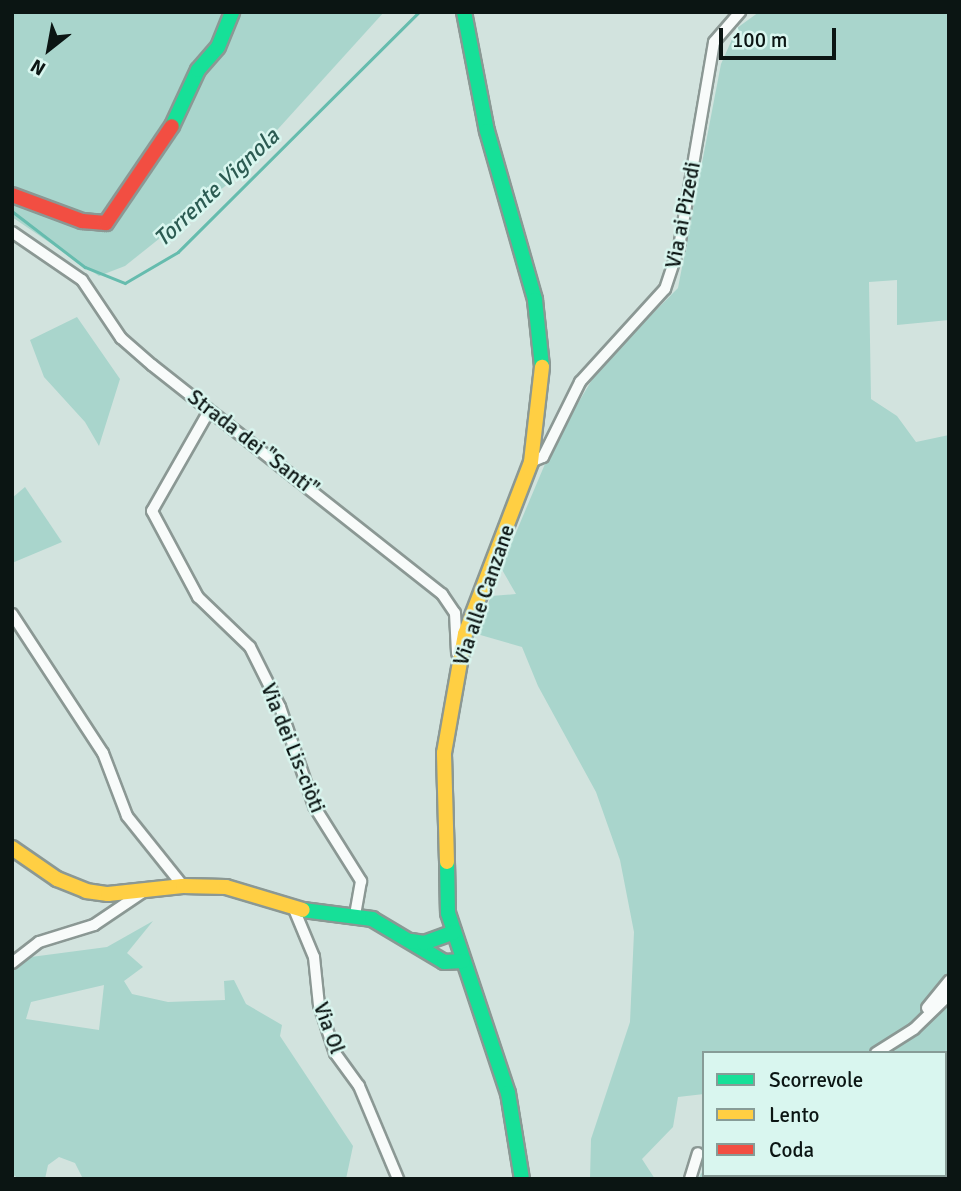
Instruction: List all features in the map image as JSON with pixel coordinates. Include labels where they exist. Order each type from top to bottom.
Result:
[{"type":"main road","points":[[12,195],[82,221],[106,223],[184,108],[198,70],[218,47],[232,12]]},
{"type":"main road","name":"Via alle Canzane","points":[[464,12],[487,131],[535,300],[543,358],[531,462],[465,634],[444,753],[447,903],[463,961],[508,1093],[522,1179]]},
{"type":"main road","points":[[12,848],[57,879],[86,891],[108,894],[183,886],[226,887],[294,909],[355,916],[381,924],[444,962],[463,961]]},
{"type":"main road","points":[[410,941],[424,943],[454,932]]},
{"type":"street","name":"Via ai Pizedi","points":[[531,462],[543,457],[580,382],[665,289],[680,247],[714,42],[740,12]]},
{"type":"street","name":"Strada dei \"Santi\"","points":[[12,232],[82,280],[121,338],[209,411],[442,594],[455,613],[456,673]]},
{"type":"street","name":"Via dei Lis-ciòti","points":[[209,411],[152,511],[198,597],[250,647],[280,706],[314,806],[361,881],[355,916]]},
{"type":"street","points":[[12,614],[103,753],[127,817],[183,886]]},
{"type":"street","points":[[12,963],[39,942],[93,925],[146,890]]},
{"type":"street","name":"Via Ol","points":[[294,909],[314,957],[319,1005],[335,1052],[359,1086],[398,1179]]},
{"type":"street","points":[[920,1021],[949,981]]},
{"type":"street","points":[[879,1051],[920,1021],[949,995]]},
{"type":"street","points":[[690,1179],[698,1153]]},
{"type":"green space","points":[[12,12],[384,12],[229,183],[125,266],[99,276],[12,217]]},
{"type":"green space","points":[[759,12],[949,12],[949,320],[897,325],[897,280],[869,282],[871,399],[897,416],[916,442],[949,435],[949,1064],[947,1066],[947,1051],[702,1051],[702,1094],[678,1097],[673,1127],[642,1159],[655,1179],[590,1179],[591,1139],[630,1022],[634,932],[620,860],[596,792],[538,686],[522,647],[477,634],[491,596],[516,594],[501,568],[553,445],[599,368],[678,288],[721,64],[737,28]]},
{"type":"green space","points":[[77,317],[120,379],[99,446],[85,422],[44,377],[30,340]]},
{"type":"green space","points":[[25,487],[62,542],[12,563],[12,498]]},
{"type":"green space","points":[[153,921],[127,953],[143,967],[124,981],[132,994],[168,1002],[225,1000],[224,981],[234,980],[246,1004],[282,1025],[280,1036],[353,1146],[346,1179],[83,1179],[75,1163],[59,1157],[48,1165],[45,1179],[19,1179],[12,1174],[12,966],[31,957],[107,947]],"holes":[[[104,985],[99,1030],[26,1019],[31,1002]]]},
{"type":"green space","points":[[702,1172],[702,1177],[871,1179],[698,1179]]},
{"type":"waterway","name":"Torrente Vignola","points":[[12,211],[85,267],[125,283],[178,252],[419,12]]},
{"type":"traffic: fast","points":[[172,126],[198,70],[218,47],[232,12]]},
{"type":"traffic: fast","points":[[464,12],[487,131],[535,300],[542,367]]},
{"type":"traffic: fast","points":[[447,862],[448,913],[508,1093],[522,1179]]},
{"type":"traffic: fast","points":[[303,910],[372,919],[444,962],[463,961]]},
{"type":"traffic: fast","points":[[411,941],[424,943],[454,932]]},
{"type":"traffic: slow","points":[[447,862],[444,753],[465,634],[531,462],[542,367]]},
{"type":"traffic: slow","points":[[12,848],[57,879],[86,891],[108,894],[183,886],[226,887],[303,910]]},
{"type":"traffic: jam","points":[[12,195],[82,221],[106,223],[172,126]]}]
